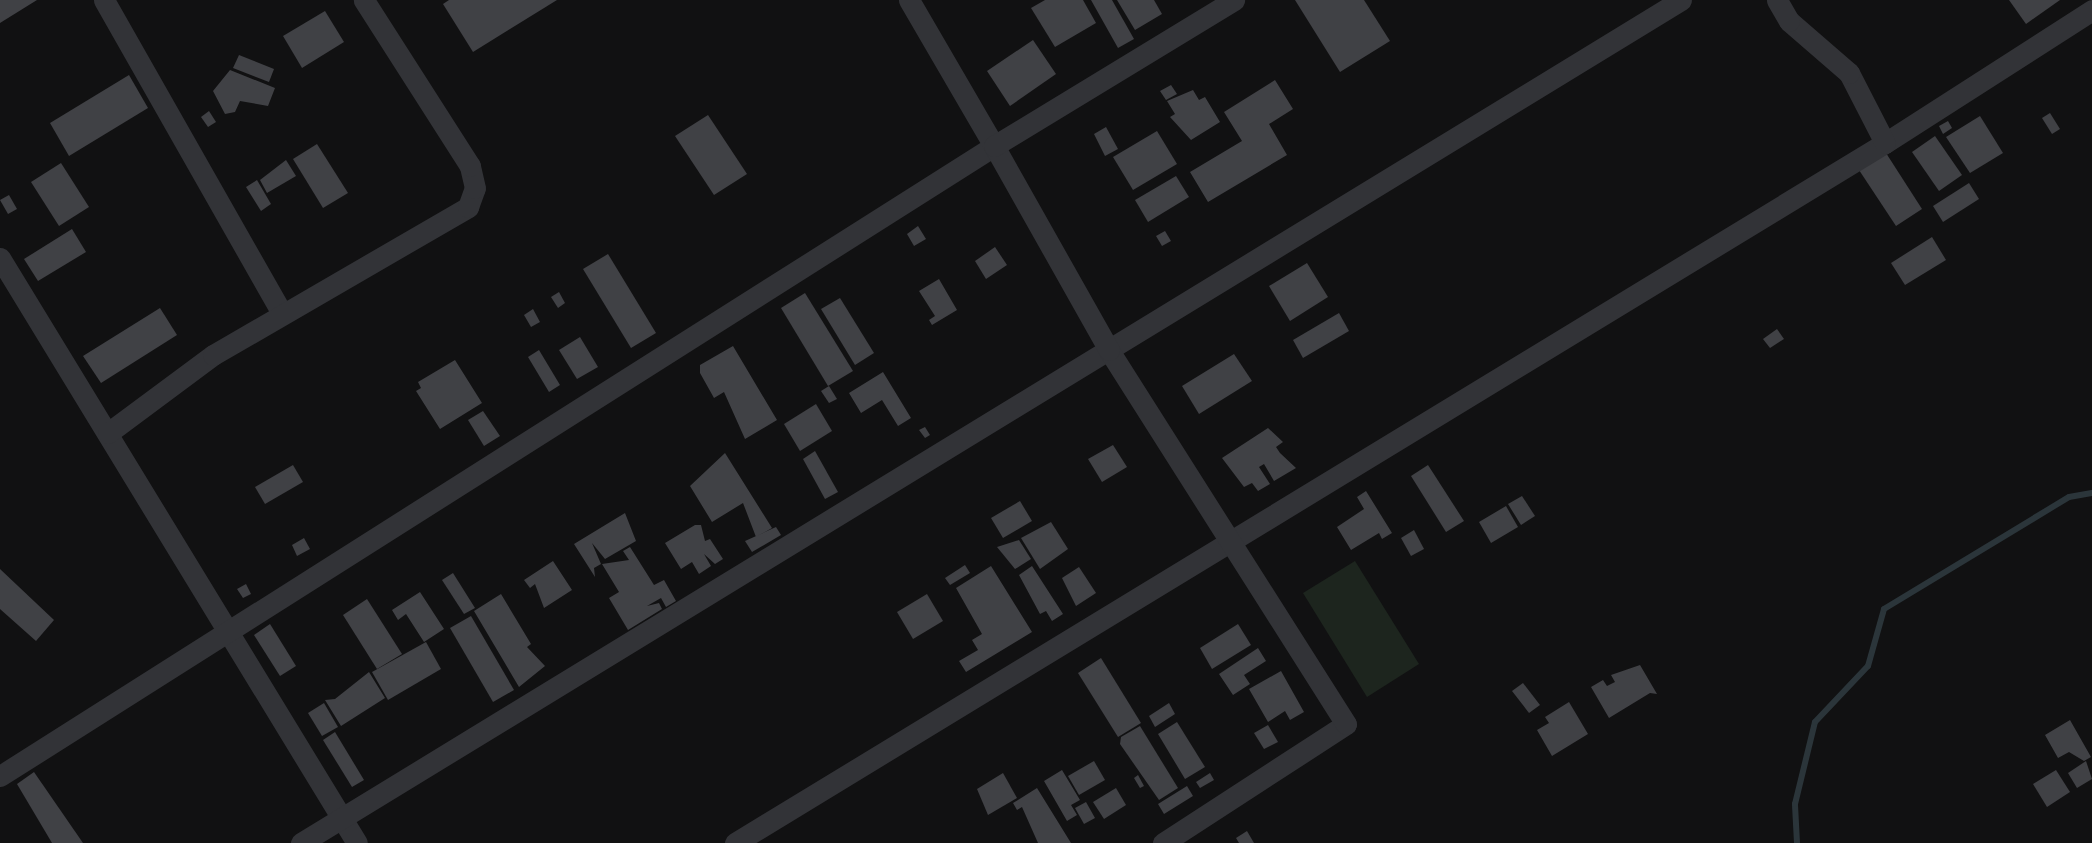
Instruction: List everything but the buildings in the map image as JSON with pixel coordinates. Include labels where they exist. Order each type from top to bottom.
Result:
[{"type":"street","points":[[104,0],[282,313]]},
{"type":"street","points":[[108,433],[213,355],[468,207],[475,188],[470,166],[364,0]]},
{"type":"street","points":[[909,0],[1109,350],[1231,539],[1346,724],[1163,843]]},
{"type":"street","points":[[0,776],[994,146],[1234,0]]},
{"type":"street","points":[[301,843],[1681,0]]},
{"type":"street","points":[[1777,0],[1789,21],[1849,73],[1885,143]]},
{"type":"street","points":[[735,843],[1885,143],[2092,10]]},
{"type":"street","points":[[0,258],[230,629],[357,843]]},
{"type":"shaded area","points":[[1355,561],[1419,664],[1367,697],[1303,593]]},
{"type":"waterway","points":[[1797,843],[1795,804],[1815,722],[1868,666],[1884,609],[2069,497],[2092,493]]}]
